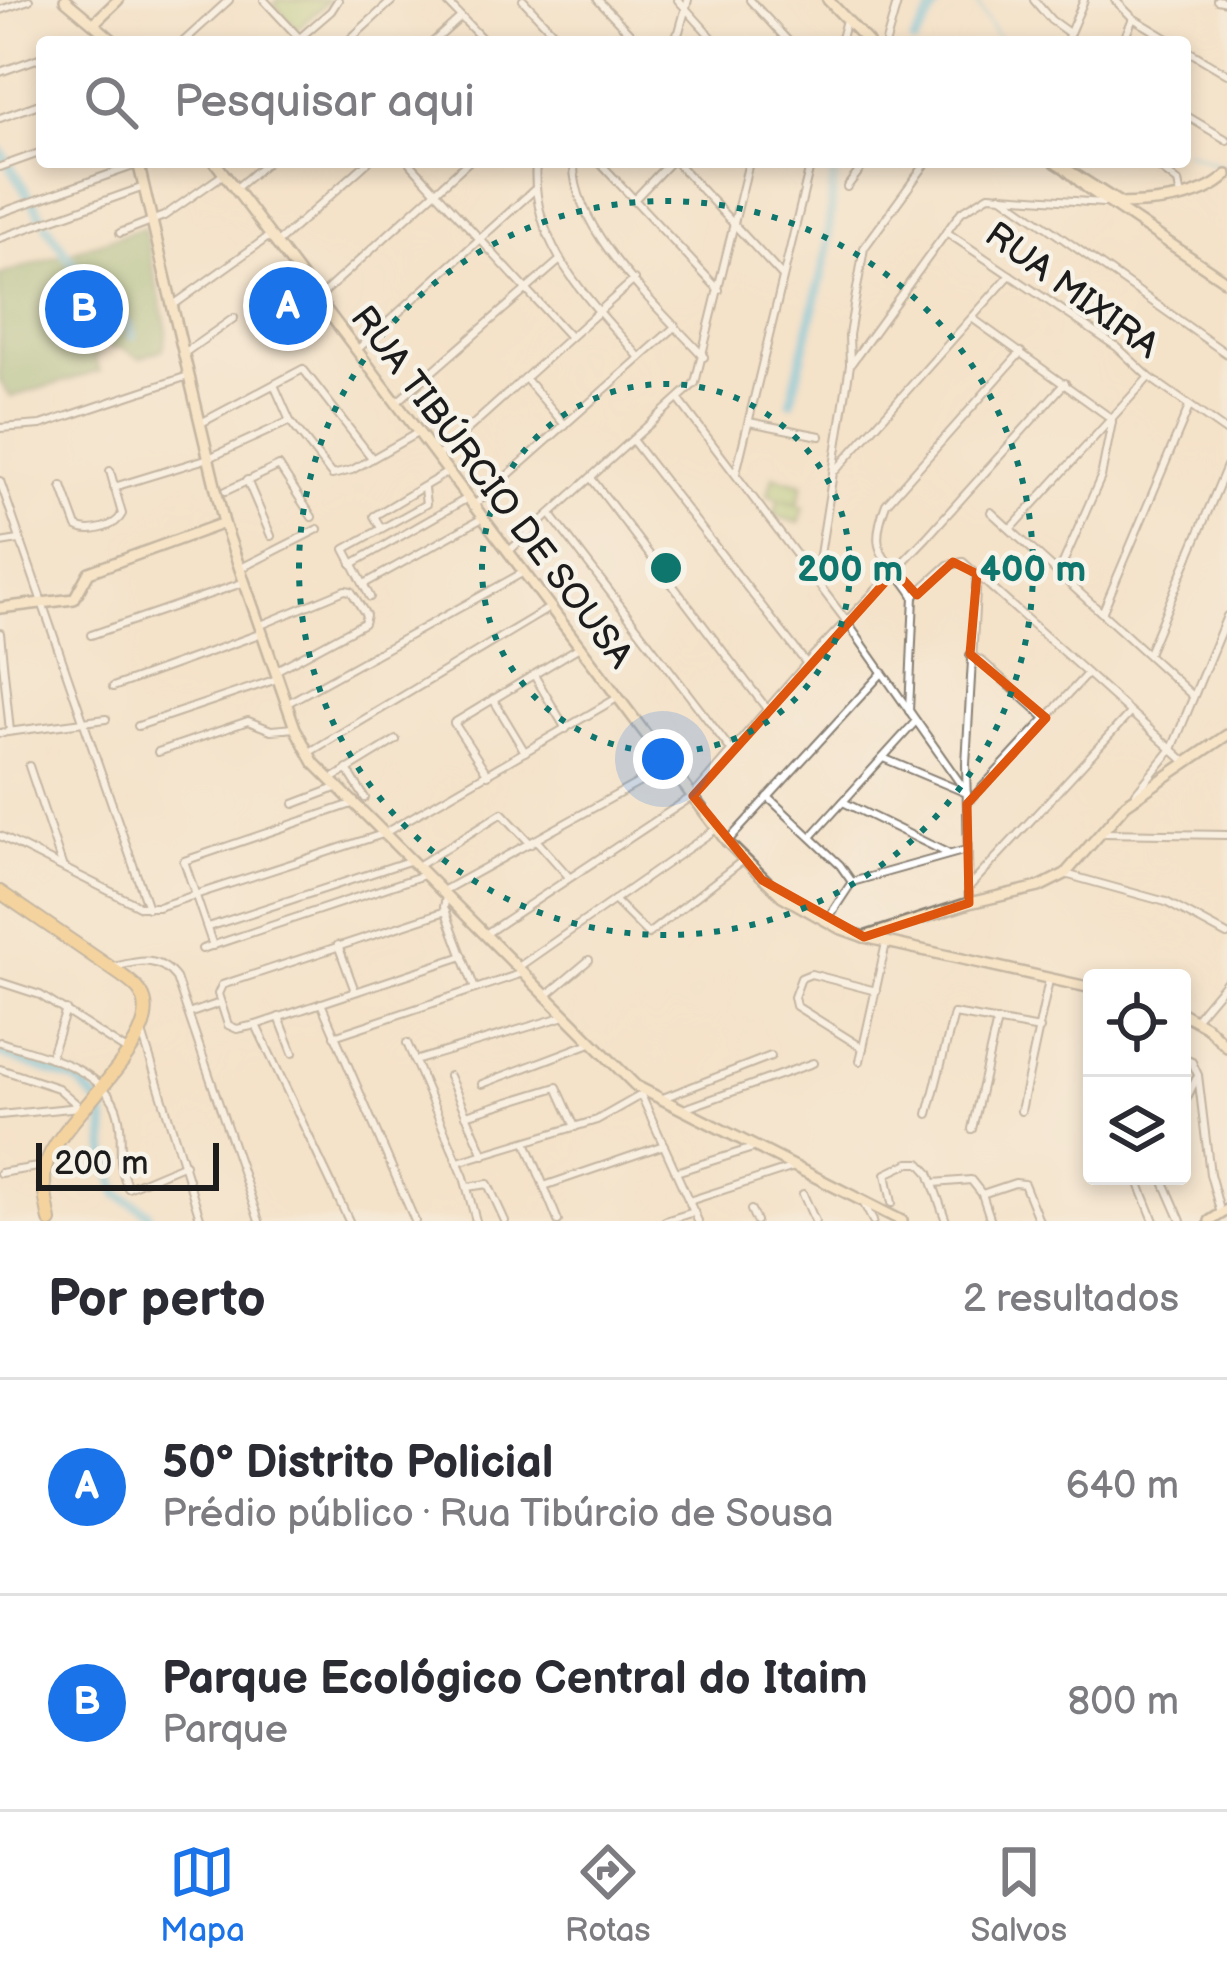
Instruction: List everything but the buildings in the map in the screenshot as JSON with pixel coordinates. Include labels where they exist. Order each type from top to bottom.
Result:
[{"type":"main road","points":[[1,896],[110,968],[142,994],[146,1010],[142,1032],[130,1053],[83,1106],[46,1166],[50,1221]]},
{"type":"street","points":[[0,10],[29,0]]},
{"type":"street","points":[[65,0],[108,36]]},
{"type":"street","points":[[94,23],[118,0]]},
{"type":"street","points":[[190,36],[230,0]]},
{"type":"street","points":[[264,0],[295,36]]},
{"type":"street","points":[[354,36],[393,0]]},
{"type":"street","points":[[446,0],[479,36]]},
{"type":"street","points":[[523,0],[556,36]]},
{"type":"street","points":[[598,0],[632,36]]},
{"type":"street","points":[[678,0],[711,36]]},
{"type":"street","points":[[673,36],[688,0]]},
{"type":"street","points":[[750,0],[783,36]]},
{"type":"street","points":[[828,0],[862,36]]},
{"type":"street","points":[[888,36],[898,0]]},
{"type":"street","points":[[1034,0],[1067,36]]},
{"type":"street","points":[[1068,36],[1084,0]]},
{"type":"street","points":[[1115,0],[1163,36]]},
{"type":"street","points":[[1217,0],[1227,2]]},
{"type":"street","points":[[304,36],[338,1]]},
{"type":"street","points":[[440,36],[461,17]]},
{"type":"street","points":[[1126,36],[1133,18]]},
{"type":"street","points":[[842,36],[846,20]]},
{"type":"street","points":[[1191,52],[1225,70]]},
{"type":"street","points":[[0,72],[36,59]]},
{"type":"street","points":[[0,118],[36,105]]},
{"type":"street","points":[[1191,119],[1227,140]]},
{"type":"street","points":[[0,167],[36,154]]},
{"type":"street","points":[[0,213],[124,168]]},
{"type":"street","points":[[139,168],[188,376],[222,492],[224,524],[307,754],[639,1091],[698,1221]]},
{"type":"street","name":"RUA TIBÚRCIO DE SOUSA","points":[[220,168],[742,861],[782,896],[864,938],[1083,986]]},
{"type":"street","points":[[236,189],[260,168]]},
{"type":"street","points":[[172,305],[274,239],[361,168]]},
{"type":"street","points":[[414,168],[570,337]]},
{"type":"street","points":[[318,298],[461,168]]},
{"type":"street","points":[[536,168],[534,190],[558,262],[640,358]]},
{"type":"street","points":[[575,168],[578,191],[592,222],[634,280],[704,357]]},
{"type":"street","points":[[604,168],[719,290]]},
{"type":"street","points":[[633,201],[667,168]]},
{"type":"street","points":[[679,168],[783,277]]},
{"type":"street","points":[[509,551],[695,383],[748,168]]},
{"type":"street","points":[[736,475],[810,168]]},
{"type":"street","points":[[848,187],[862,168]]},
{"type":"street","points":[[815,580],[864,248],[924,168]]},
{"type":"street","points":[[1064,168],[1227,282]]},
{"type":"street","points":[[1160,168],[1178,182],[1181,196]]},
{"type":"street","points":[[120,233],[152,222],[224,174]]},
{"type":"street","points":[[850,364],[970,203],[989,195],[1144,202],[1181,196],[1225,179]]},
{"type":"street","points":[[0,238],[144,187]]},
{"type":"street","points":[[358,349],[534,190]]},
{"type":"street","points":[[1001,195],[1227,354]]},
{"type":"street","points":[[1071,198],[1109,199]]},
{"type":"street","name":"RUA MIXIRA","points":[[946,232],[1117,347],[1227,432]]},
{"type":"street","points":[[396,403],[558,262]]},
{"type":"street","points":[[834,472],[1010,275]]},
{"type":"street","points":[[437,457],[634,280]]},
{"type":"street","points":[[183,354],[234,318]]},
{"type":"street","points":[[972,318],[1112,419]]},
{"type":"street","points":[[352,564],[470,503],[676,326]]},
{"type":"street","points":[[909,711],[914,596],[878,550],[886,504],[1021,352]]},
{"type":"street","points":[[201,423],[298,370],[309,372],[372,458]]},
{"type":"street","points":[[0,428],[41,425],[188,376]]},
{"type":"street","points":[[1011,529],[1149,376]]},
{"type":"street","points":[[525,378],[565,424]]},
{"type":"street","points":[[484,934],[693,796],[807,664],[1065,383]]},
{"type":"street","points":[[274,387],[290,421],[332,475],[344,474],[419,432]]},
{"type":"street","points":[[679,400],[846,621],[967,793]]},
{"type":"street","points":[[1103,611],[1189,407]]},
{"type":"street","points":[[1059,572],[1101,477],[1112,419]]},
{"type":"street","points":[[114,487],[209,458],[290,421]]},
{"type":"street","points":[[749,422],[820,436]]},
{"type":"street","points":[[633,441],[807,664]]},
{"type":"street","points":[[222,492],[277,465],[312,517]]},
{"type":"street","points":[[1149,652],[1227,466]]},
{"type":"street","points":[[62,487],[74,521],[87,531],[121,518],[110,471]]},
{"type":"street","points":[[381,528],[374,516],[448,472]]},
{"type":"street","points":[[592,478],[767,709]]},
{"type":"street","points":[[247,480],[271,536]]},
{"type":"street","points":[[1,485],[148,908]]},
{"type":"street","points":[[370,597],[346,547],[426,503],[424,489]]},
{"type":"street","points":[[991,512],[1193,696]]},
{"type":"street","points":[[551,515],[731,750]]},
{"type":"street","points":[[363,585],[481,519]]},
{"type":"street","points":[[0,608],[74,599],[89,572],[224,524]]},
{"type":"street","points":[[241,568],[319,530]]},
{"type":"street","points":[[0,543],[19,540]]},
{"type":"street","points":[[914,596],[956,561],[1187,763]]},
{"type":"street","points":[[286,704],[524,572]]},
{"type":"street","points":[[969,902],[966,764],[976,574]]},
{"type":"street","points":[[91,635],[245,582]]},
{"type":"street","points":[[113,687],[345,590],[351,591],[366,615],[364,623],[277,675],[138,726]]},
{"type":"street","points":[[307,754],[551,607]]},
{"type":"street","points":[[864,938],[1065,874],[1172,749],[1227,616]]},
{"type":"street","points":[[0,633],[10,732]]},
{"type":"street","points":[[488,775],[454,724],[581,646]]},
{"type":"street","points":[[970,656],[1046,718]]},
{"type":"street","points":[[727,842],[882,673]]},
{"type":"street","points":[[533,674],[566,728]]},
{"type":"street","points":[[967,804],[1086,675]]},
{"type":"street","points":[[0,836],[148,908],[383,834],[619,697]]},
{"type":"street","points":[[493,699],[526,752]]},
{"type":"street","points":[[968,888],[1130,713]]},
{"type":"street","points":[[0,733],[106,719]]},
{"type":"street","points":[[158,752],[248,721],[271,730],[295,728]]},
{"type":"street","points":[[811,837],[916,721]]},
{"type":"street","points":[[1126,804],[1227,735]]},
{"type":"street","points":[[294,804],[333,784],[347,769],[396,740]]},
{"type":"street","points":[[883,758],[967,793]]},
{"type":"street","points":[[938,782],[966,764]]},
{"type":"street","points":[[443,894],[670,765]]},
{"type":"street","points":[[29,766],[63,869]]},
{"type":"street","points":[[347,769],[365,798]]},
{"type":"street","points":[[768,797],[852,882]]},
{"type":"street","points":[[843,802],[949,854]]},
{"type":"street","points":[[213,946],[184,861],[352,804]]},
{"type":"street","points":[[202,950],[417,867],[502,813],[569,877]]},
{"type":"street","points":[[334,1036],[520,970],[716,828]]},
{"type":"street","points":[[1102,832],[1227,835]]},
{"type":"street","points":[[826,922],[852,882],[966,850]]},
{"type":"street","points":[[614,900],[648,934],[742,861]]},
{"type":"street","points":[[208,927],[417,867]]},
{"type":"street","points":[[1065,874],[1166,902],[1227,935]]},
{"type":"street","points":[[443,894],[475,988]]},
{"type":"street","points":[[446,911],[222,985],[220,1003],[233,1029],[256,1025],[463,956]]},
{"type":"street","points":[[860,1061],[886,943]]},
{"type":"street","points":[[338,946],[355,992]]},
{"type":"street","points":[[110,968],[149,960],[164,965],[176,978],[259,1221]]},
{"type":"street","points":[[546,996],[590,960]]},
{"type":"street","points":[[863,1048],[796,1006],[794,997],[802,978],[811,974],[876,991]]},
{"type":"street","points":[[1021,1111],[1049,978]]},
{"type":"street","points":[[1195,1019],[1223,993],[1227,981]]},
{"type":"street","points":[[0,982],[23,987],[66,1010],[130,1053]]},
{"type":"street","points":[[190,1013],[220,1003]]},
{"type":"street","points":[[321,1003],[415,1221]]},
{"type":"street","points":[[50,1058],[66,1010]]},
{"type":"street","points":[[928,1114],[953,1014],[1040,1029]]},
{"type":"street","points":[[415,1061],[566,1016]]},
{"type":"street","points":[[279,1017],[292,1053]]},
{"type":"street","points":[[1191,1017],[1227,1047]]},
{"type":"street","points":[[973,1129],[998,1021]]},
{"type":"street","points":[[256,1025],[349,1221]]},
{"type":"street","points":[[142,1032],[201,1221]]},
{"type":"street","points":[[0,1042],[50,1058],[99,1087],[119,1117],[119,1162],[128,1188],[185,1164]]},
{"type":"street","points":[[407,1042],[458,1162],[476,1221]]},
{"type":"street","points":[[482,1084],[593,1042]]},
{"type":"street","points":[[663,1099],[771,1056]]},
{"type":"street","points":[[1191,1062],[1198,1075],[1210,1174],[1224,1212],[1210,1221]]},
{"type":"street","points":[[684,1109],[812,1063]]},
{"type":"street","points":[[0,1069],[58,1088],[83,1106]]},
{"type":"street","points":[[1191,1089],[1198,1075]]},
{"type":"street","points":[[449,1076],[484,1155]]},
{"type":"street","points":[[466,1114],[557,1087],[576,1127]]},
{"type":"street","points":[[639,1091],[684,1109],[902,1221]]},
{"type":"street","points":[[458,1162],[611,1114],[639,1091]]},
{"type":"street","points":[[0,1115],[83,1106]]},
{"type":"street","points":[[526,1142],[558,1221]]},
{"type":"street","points":[[544,1186],[664,1145]]},
{"type":"street","points":[[676,1172],[757,1147]]},
{"type":"street","points":[[892,1203],[884,1180],[893,1168],[920,1163],[934,1184],[946,1221]]},
{"type":"street","points":[[0,1173],[46,1166]]},
{"type":"street","points":[[688,1201],[795,1166]]},
{"type":"street","points":[[934,1184],[966,1178],[982,1194],[991,1221]]},
{"type":"street","points":[[466,1188],[488,1184],[505,1221]]},
{"type":"street","points":[[982,1194],[1024,1184],[1039,1221]]},
{"type":"street","points":[[1140,1185],[1154,1221]]},
{"type":"street","points":[[1165,1185],[1180,1221]]},
{"type":"street","points":[[803,1194],[815,1221]]},
{"type":"street","points":[[864,1204],[872,1221]]},
{"type":"street","points":[[751,1210],[756,1221]]},
{"type":"street","points":[[665,1221],[694,1212]]},
{"type":"highlighted area","points":[[953,562],[977,574],[970,654],[1046,718],[967,804],[969,903],[864,937],[762,880],[693,796],[895,571],[917,595]]},
{"type":"green space","points":[[279,0],[329,0],[297,29],[274,4]]},
{"type":"green space","points":[[144,228],[167,331],[163,349],[140,358],[122,348],[103,347],[94,359],[100,371],[11,397],[0,381],[0,275]]},
{"type":"green space","points":[[773,476],[803,484],[798,503],[783,500],[804,507],[799,523],[774,515],[779,499],[768,495]]},
{"type":"waterway","points":[[918,36],[940,0]]},
{"type":"waterway","points":[[975,0],[997,36]]},
{"type":"waterway","points":[[0,150],[42,217]]},
{"type":"waterway","points":[[1191,153],[1227,168]]},
{"type":"waterway","points":[[791,401],[827,252],[834,168]]},
{"type":"waterway","points":[[47,226],[88,286],[129,326],[132,335]]},
{"type":"waterway","points":[[0,1053],[78,1081],[103,1107],[107,1156],[118,1194],[147,1212],[150,1221]]},
{"type":"place","name":"50º Distrito Policial","points":[[288,306]]},
{"type":"place","name":"Parque Ecológico Central do Itaim","points":[[84,309]]}]
